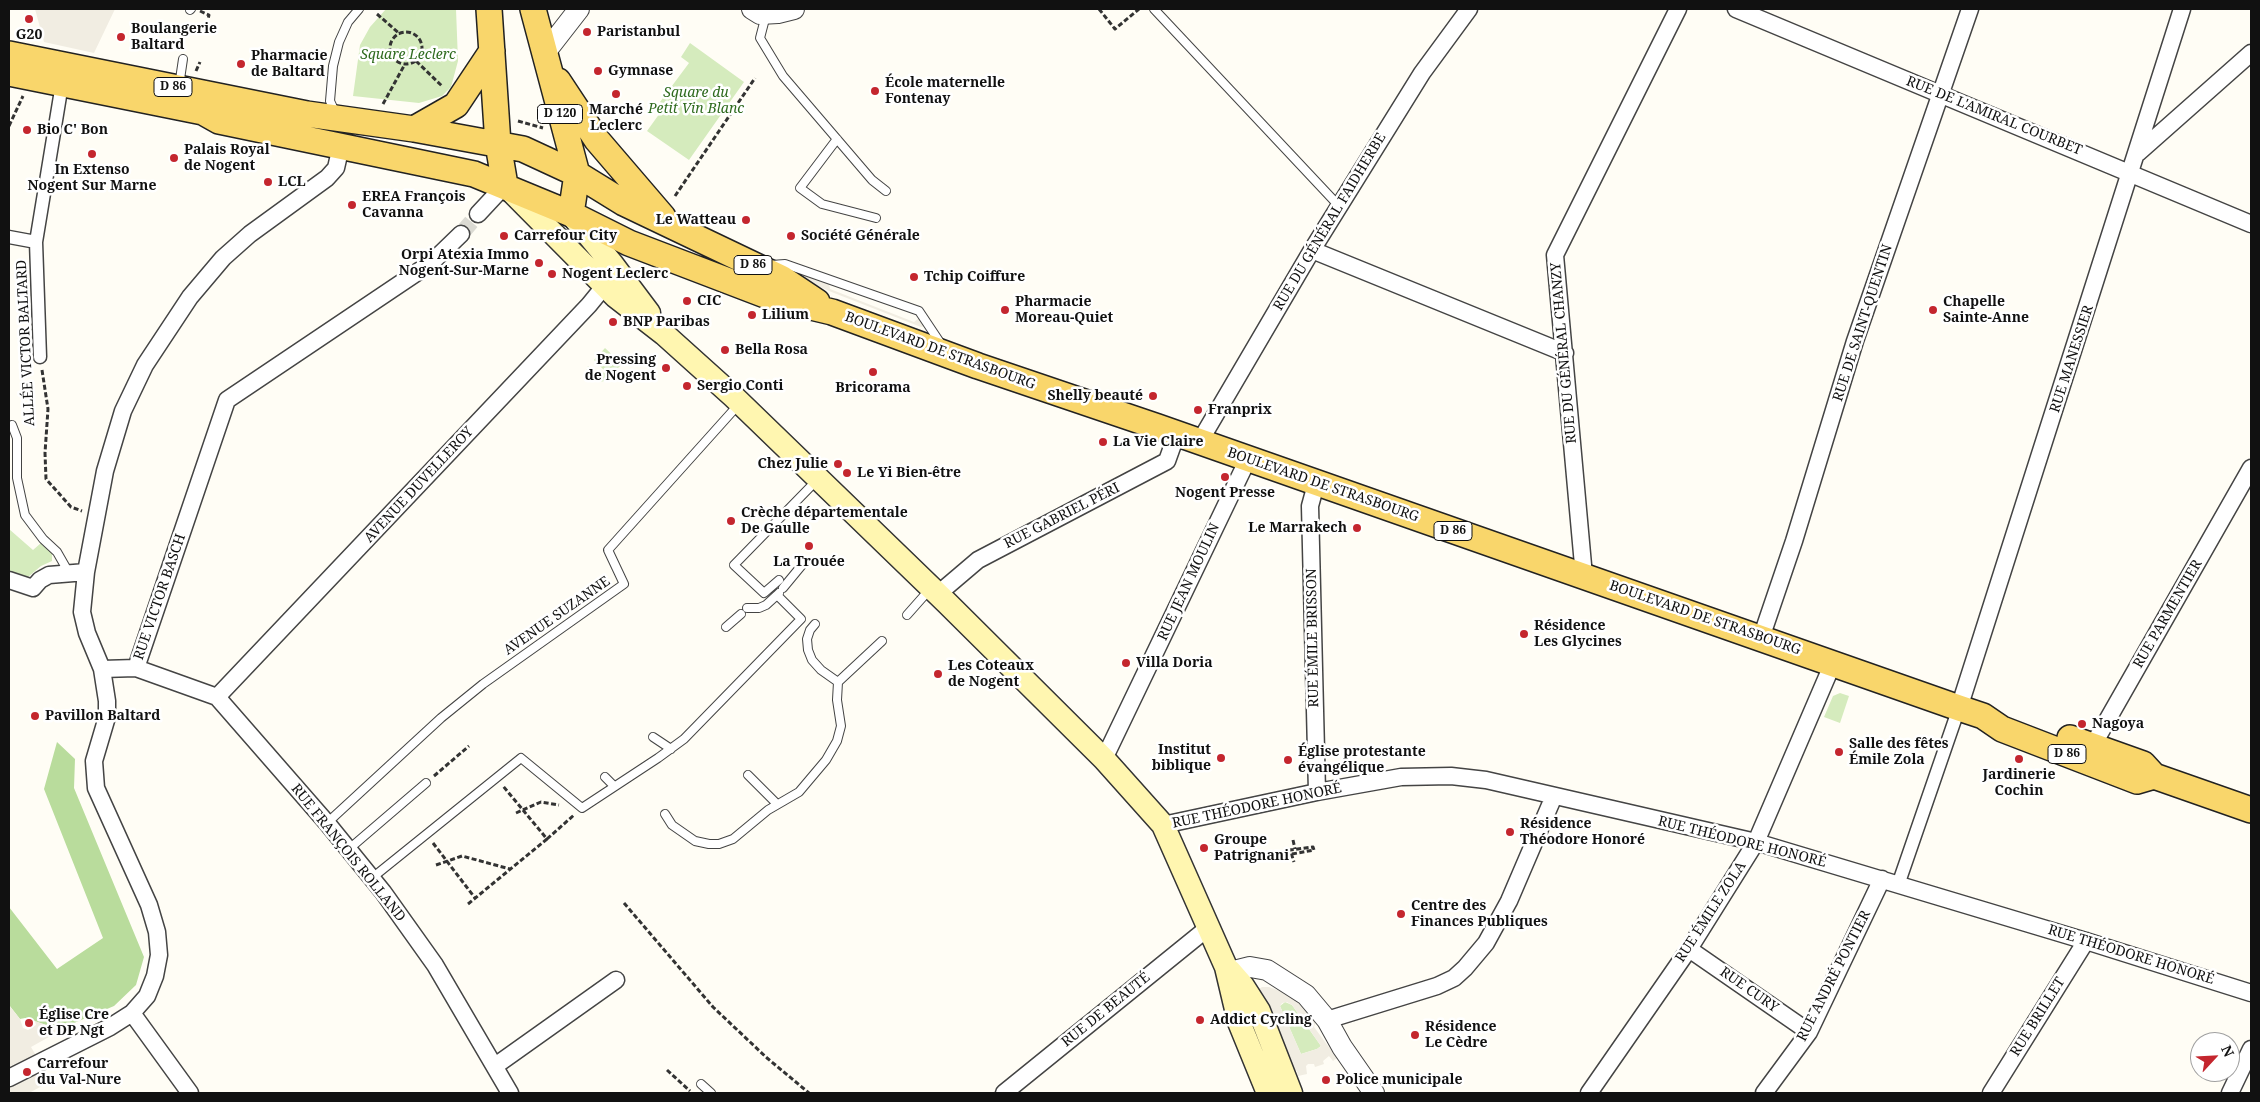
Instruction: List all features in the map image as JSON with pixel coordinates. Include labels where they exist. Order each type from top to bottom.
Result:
[{"type":"main road","points":[[489,9],[498,144],[505,185],[612,274]]},
{"type":"main road","name":"D 120","points":[[534,9],[577,174]]},
{"type":"main road","points":[[414,129],[456,105],[492,51]]},
{"type":"main road","name":"D 86","points":[[9,54],[187,80],[338,118],[414,129],[523,149],[577,174]]},
{"type":"main road","points":[[546,59],[597,140],[670,225]]},
{"type":"main road","name":"D 86","points":[[20,76],[203,112],[219,121],[474,174],[505,185],[571,214]]},
{"type":"main road","points":[[338,118],[341,146]]},
{"type":"main road","points":[[577,174],[571,214],[612,274]]},
{"type":"main road","name":"BOULEVARD DE STRASBOURG","points":[[577,174],[624,203],[781,278],[832,312]]},
{"type":"main road","name":"BOULEVARD DE STRASBOURG","points":[[571,214],[622,240],[774,298],[832,312],[947,355],[1200,441],[1316,484],[1983,716],[2002,729],[2088,753],[2138,781],[2154,776],[2251,810]]},
{"type":"main road","points":[[622,240],[614,249],[612,274],[615,296],[664,334],[740,403],[1104,759],[1163,825],[1233,979],[1266,1024],[1291,1093]]},
{"type":"main road","points":[[1233,979],[1239,1022],[1268,1093]]},
{"type":"street","points":[[546,59],[579,9]]},
{"type":"street","points":[[759,11],[778,13],[794,9]]},
{"type":"street","name":"RUE DU GÉNÉRAL FAIDHERBE","points":[[1200,441],[1339,206],[1358,164],[1469,9]]},
{"type":"street","name":"RUE DU GÉNÉRAL CHANZY","points":[[1584,576],[1555,255],[1678,9]]},
{"type":"street","name":"RUE DE L'AMIRAL COURBET","points":[[1736,9],[2251,224]]},
{"type":"street","name":"RUE DE SAINT-QUENTIN","points":[[1761,638],[1794,541],[1856,341],[1970,9]]},
{"type":"street","name":"RUE MANESSIER","points":[[1960,708],[2138,153],[2182,9]]},
{"type":"street","points":[[2138,153],[2251,53]]},
{"type":"street","name":"ALLÉE VICTOR BALTARD","points":[[40,357],[36,242],[62,84]]},
{"type":"street","points":[[9,1078],[132,1014],[147,996],[155,976],[159,956],[157,932],[149,906],[96,788],[94,761],[107,717],[106,688],[102,669],[87,633],[82,612],[86,572],[105,471],[124,412],[145,365],[166,330],[190,297],[223,258],[250,234],[327,178],[336,168],[341,146]]},
{"type":"street","points":[[478,214],[505,185]]},
{"type":"street","name":"RUE VICTOR BASCH","points":[[102,669],[136,668],[227,400],[431,263],[461,234]]},
{"type":"street","points":[[9,237],[36,242]]},
{"type":"street","points":[[1312,250],[1565,353]]},
{"type":"street","name":"AVENUE DUVELLEROY","points":[[218,697],[612,274]]},
{"type":"street","name":"RUE GABRIEL PÉRI","points":[[934,591],[978,560],[1167,461],[1177,433]]},
{"type":"street","name":"RUE JEAN MOULIN","points":[[1104,759],[1248,459]]},
{"type":"street","name":"RUE PARMENTIER","points":[[2088,753],[2251,468]]},
{"type":"street","name":"RUE ÉMILE BRISSON","points":[[1316,484],[1310,506],[1317,792]]},
{"type":"street","points":[[9,580],[33,588],[40,580],[49,575],[86,572]]},
{"type":"street","name":"RUE ÉMILE ZOLA","points":[[1589,1093],[1689,949],[1756,842],[1833,663]]},
{"type":"street","name":"RUE FRANÇOIS ROLLAND","points":[[136,668],[218,697],[372,878],[435,965],[510,1093]]},
{"type":"street","points":[[1898,885],[1960,708]]},
{"type":"street","name":"RUE THÉODORE HONORÉ","points":[[1163,825],[1317,792],[1401,777],[1451,776],[1486,780],[1756,842],[2086,941],[2251,993]]},
{"type":"street","points":[[1327,1020],[1437,986],[1454,978],[1465,968],[1486,943],[1510,901],[1554,796]]},
{"type":"street","name":"RUE ANDRÉ PONTIER","points":[[1764,1093],[1809,1032],[1882,879]]},
{"type":"street","name":"RUE DE BEAUTÉ","points":[[1004,1093],[1209,927]]},
{"type":"street","name":"RUE BRILLET","points":[[1991,1093],[2086,941]]},
{"type":"street","name":"RUE CURY","points":[[1689,949],[1809,1032]]},
{"type":"street","points":[[1233,979],[1256,982],[1286,981],[1306,995],[1327,1020],[1342,1048],[1374,1093]]},
{"type":"street","points":[[495,1066],[616,980]]},
{"type":"street","points":[[132,1014],[190,1093]]},
{"type":"street","points":[[2230,1093],[2251,1049]]},
{"type":"lane","points":[[338,118],[330,101],[332,66],[339,42],[348,22],[359,9]]},
{"type":"lane","points":[[1154,9],[1339,206]]},
{"type":"lane","points":[[759,11],[760,38],[783,76],[872,180],[886,191]]},
{"type":"lane","points":[[183,59],[187,80]]},
{"type":"lane","points":[[836,139],[800,188],[822,204],[876,218]]},
{"type":"lane","points":[[756,266],[786,264],[920,311],[947,355]]},
{"type":"lane","name":"AVENUE SUZANNE","points":[[327,823],[441,718],[483,684],[624,584],[608,550],[740,403]]},
{"type":"lane","points":[[12,425],[17,438],[17,478],[25,515],[43,539],[57,552],[69,573]]},
{"type":"lane","points":[[779,580],[764,593],[734,565],[818,479]]},
{"type":"lane","points":[[726,627],[744,611],[766,605],[780,592],[802,565]]},
{"type":"lane","points":[[907,615],[934,591]]},
{"type":"lane","points":[[372,878],[521,758],[582,808],[671,749],[684,739],[801,619],[780,592]]},
{"type":"lane","points":[[815,624],[810,630],[807,639],[808,650],[812,660],[821,670],[838,682]]},
{"type":"lane","points":[[666,814],[672,825],[695,841],[719,844],[733,839],[777,804],[799,792],[809,783],[837,741],[841,726],[838,682],[882,641]]},
{"type":"lane","points":[[653,737],[671,749]]},
{"type":"lane","points":[[748,775],[777,804]]},
{"type":"lane","points":[[605,777],[614,786]]},
{"type":"lane","points":[[349,850],[426,783]]},
{"type":"lane","points":[[701,1084],[711,1093]]},
{"type":"path","points":[[1099,9],[1115,29],[1139,9]]},
{"type":"path","points":[[377,14],[400,34]]},
{"type":"path","points":[[410,33],[418,38],[422,47],[420,57],[416,61],[405,64],[396,60],[390,51],[392,41],[400,34],[410,33]]},
{"type":"path","points":[[416,61],[447,92]]},
{"type":"path","points":[[187,80],[200,62]]},
{"type":"path","points":[[382,106],[405,64]]},
{"type":"path","points":[[9,126],[20,76]]},
{"type":"path","points":[[674,196],[755,78]]},
{"type":"path","points":[[513,120],[545,128]]},
{"type":"path","name":"ALLÉE VICTOR BALTARD","points":[[40,357],[48,409],[45,453],[46,479],[71,507],[96,516]]},
{"type":"path","points":[[426,783],[469,746]]},
{"type":"path","points":[[496,778],[547,839]]},
{"type":"path","points":[[516,813],[540,802],[582,808]]},
{"type":"path","points":[[468,904],[582,808]]},
{"type":"path","points":[[426,834],[475,898]]},
{"type":"path","points":[[1293,840],[1295,849]]},
{"type":"path","points":[[1292,854],[1314,850],[1313,846],[1290,850],[1294,862]]},
{"type":"path","points":[[436,865],[462,856],[510,870]]},
{"type":"path","points":[[624,903],[713,1007],[767,1058],[809,1093]]},
{"type":"path","points":[[667,1070],[693,1093]]},
{"type":"green space","name":"Square Leclerc","points":[[386,9],[456,9],[458,61],[451,87],[442,96],[419,103],[353,96],[360,45],[370,27]]},
{"type":"green space","name":"Square du Petit Vin Blanc","points":[[690,43],[744,82],[689,160],[647,131],[665,106],[660,102],[689,63],[681,57]]},
{"type":"green space","points":[[605,348],[622,364],[605,381],[598,382],[586,371],[588,366],[600,376],[605,371],[594,360]]},
{"type":"green space","points":[[9,529],[33,550],[41,543],[52,553],[52,561],[41,566],[28,577],[9,571]]},
{"type":"green space","points":[[1840,693],[1849,696],[1840,723],[1824,717],[1833,696]]},
{"type":"green space","points":[[57,742],[75,759],[74,788],[144,957],[136,985],[114,1006],[74,1023],[52,1027],[25,1018],[20,1019],[9,1005],[9,907],[57,969],[103,938],[44,789]]},
{"type":"green space","points":[[1285,1002],[1292,1005],[1321,1046],[1317,1049],[1301,1054],[1280,1006]]},
{"type":"shaded area","points":[[35,9],[115,9],[94,53],[44,42]]},
{"type":"shaded area","points":[[789,270],[829,283],[830,289],[914,322],[919,318],[924,326],[921,327],[829,291],[788,272]]},
{"type":"shaded area","points":[[1262,987],[1269,987],[1294,996],[1316,1020],[1314,1027],[1337,1058],[1333,1061],[1329,1056],[1323,1061],[1324,1064],[1315,1067],[1314,1064],[1308,1064],[1306,1066],[1307,1074],[1298,1076],[1297,1071],[1291,1068],[1257,990]],"holes":[[[1287,1002],[1292,1005],[1321,1046],[1317,1049],[1301,1054],[1280,1006],[1282,1003]]]},
{"type":"shaded area","points":[[9,1005],[20,1019],[23,1028],[28,1030],[36,1025],[35,1021],[52,1027],[74,1023],[31,1047],[51,1081],[29,1093],[9,1093]]},
{"type":"tunnel","points":[[461,234],[478,214]]},
{"type":"place","name":"G20","points":[[29,19]]},
{"type":"place","name":"Paristanbul","points":[[587,32]]},
{"type":"place","name":"Boulangerie Baltard","points":[[121,37]]},
{"type":"place","name":"Pharmacie de Baltard","points":[[241,64]]},
{"type":"place","name":"Gymnase","points":[[598,71]]},
{"type":"place","name":"École maternelle Fontenay","points":[[875,91]]},
{"type":"place","name":"Marché Leclerc","points":[[616,94]]},
{"type":"place","name":"Bio C' Bon","points":[[27,130]]},
{"type":"place","name":"In Extenso Nogent Sur Marne","points":[[92,154]]},
{"type":"place","name":"Palais Royal de Nogent","points":[[174,158]]},
{"type":"place","name":"LCL","points":[[268,182]]},
{"type":"place","name":"EREA François Cavanna","points":[[352,205]]},
{"type":"place","name":"Le Watteau","points":[[746,220]]},
{"type":"place","name":"Carrefour City","points":[[504,236]]},
{"type":"place","name":"Société Générale","points":[[791,236]]},
{"type":"place","name":"Orpi Atexia Immo Nogent-Sur-Marne","points":[[539,263]]},
{"type":"place","name":"Nogent Leclerc","points":[[552,274]]},
{"type":"place","name":"Tchip Coiffure","points":[[914,277]]},
{"type":"place","name":"CIC","points":[[687,301]]},
{"type":"place","name":"Pharmacie Moreau-Quiet","points":[[1005,310]]},
{"type":"place","name":"Chapelle Sainte-Anne","points":[[1933,310]]},
{"type":"place","name":"Lilium","points":[[752,315]]},
{"type":"place","name":"BNP Paribas","points":[[613,322]]},
{"type":"place","name":"Bella Rosa","points":[[725,350]]},
{"type":"place","name":"Pressing de Nogent","points":[[666,368]]},
{"type":"place","name":"Bricorama","points":[[873,372]]},
{"type":"place","name":"Sergio Conti","points":[[687,386]]},
{"type":"place","name":"Shelly beauté","points":[[1153,396]]},
{"type":"place","name":"Franprix","points":[[1198,410]]},
{"type":"place","name":"La Vie Claire","points":[[1103,442]]},
{"type":"place","name":"Chez Julie","points":[[838,464]]},
{"type":"place","name":"Le Yi Bien-être","points":[[847,473]]},
{"type":"place","name":"Nogent Presse","points":[[1225,477]]},
{"type":"place","name":"Crèche départementale De Gaulle","points":[[731,521]]},
{"type":"place","name":"Le Marrakech","points":[[1357,528]]},
{"type":"place","name":"La Trouée","points":[[809,546]]},
{"type":"place","name":"Résidence Les Glycines","points":[[1524,634]]},
{"type":"place","name":"Villa Doria","points":[[1126,663]]},
{"type":"place","name":"Les Coteaux de Nogent","points":[[938,674]]},
{"type":"place","name":"Pavillon Baltard","points":[[35,716]]},
{"type":"place","name":"Nagoya","points":[[2082,724]]},
{"type":"place","name":"Salle des fêtes Émile Zola","points":[[1839,752]]},
{"type":"place","name":"Institut biblique","points":[[1221,758]]},
{"type":"place","name":"Jardinerie Cochin","points":[[2019,759]]},
{"type":"place","name":"Église protestante évangélique","points":[[1288,760]]},
{"type":"place","name":"Résidence Théodore Honoré","points":[[1510,832]]},
{"type":"place","name":"Groupe Patrignani","points":[[1204,848]]},
{"type":"place","name":"Centre des Finances Publiques","points":[[1401,914]]},
{"type":"place","name":"Addict Cycling","points":[[1200,1020]]},
{"type":"place","name":"Église Cre et DP Ngt","points":[[29,1023]]},
{"type":"place","name":"Résidence Le Cèdre","points":[[1415,1035]]},
{"type":"place","name":"Carrefour du Val-Nure","points":[[27,1072]]},
{"type":"place","name":"Police municipale","points":[[1326,1080]]}]
